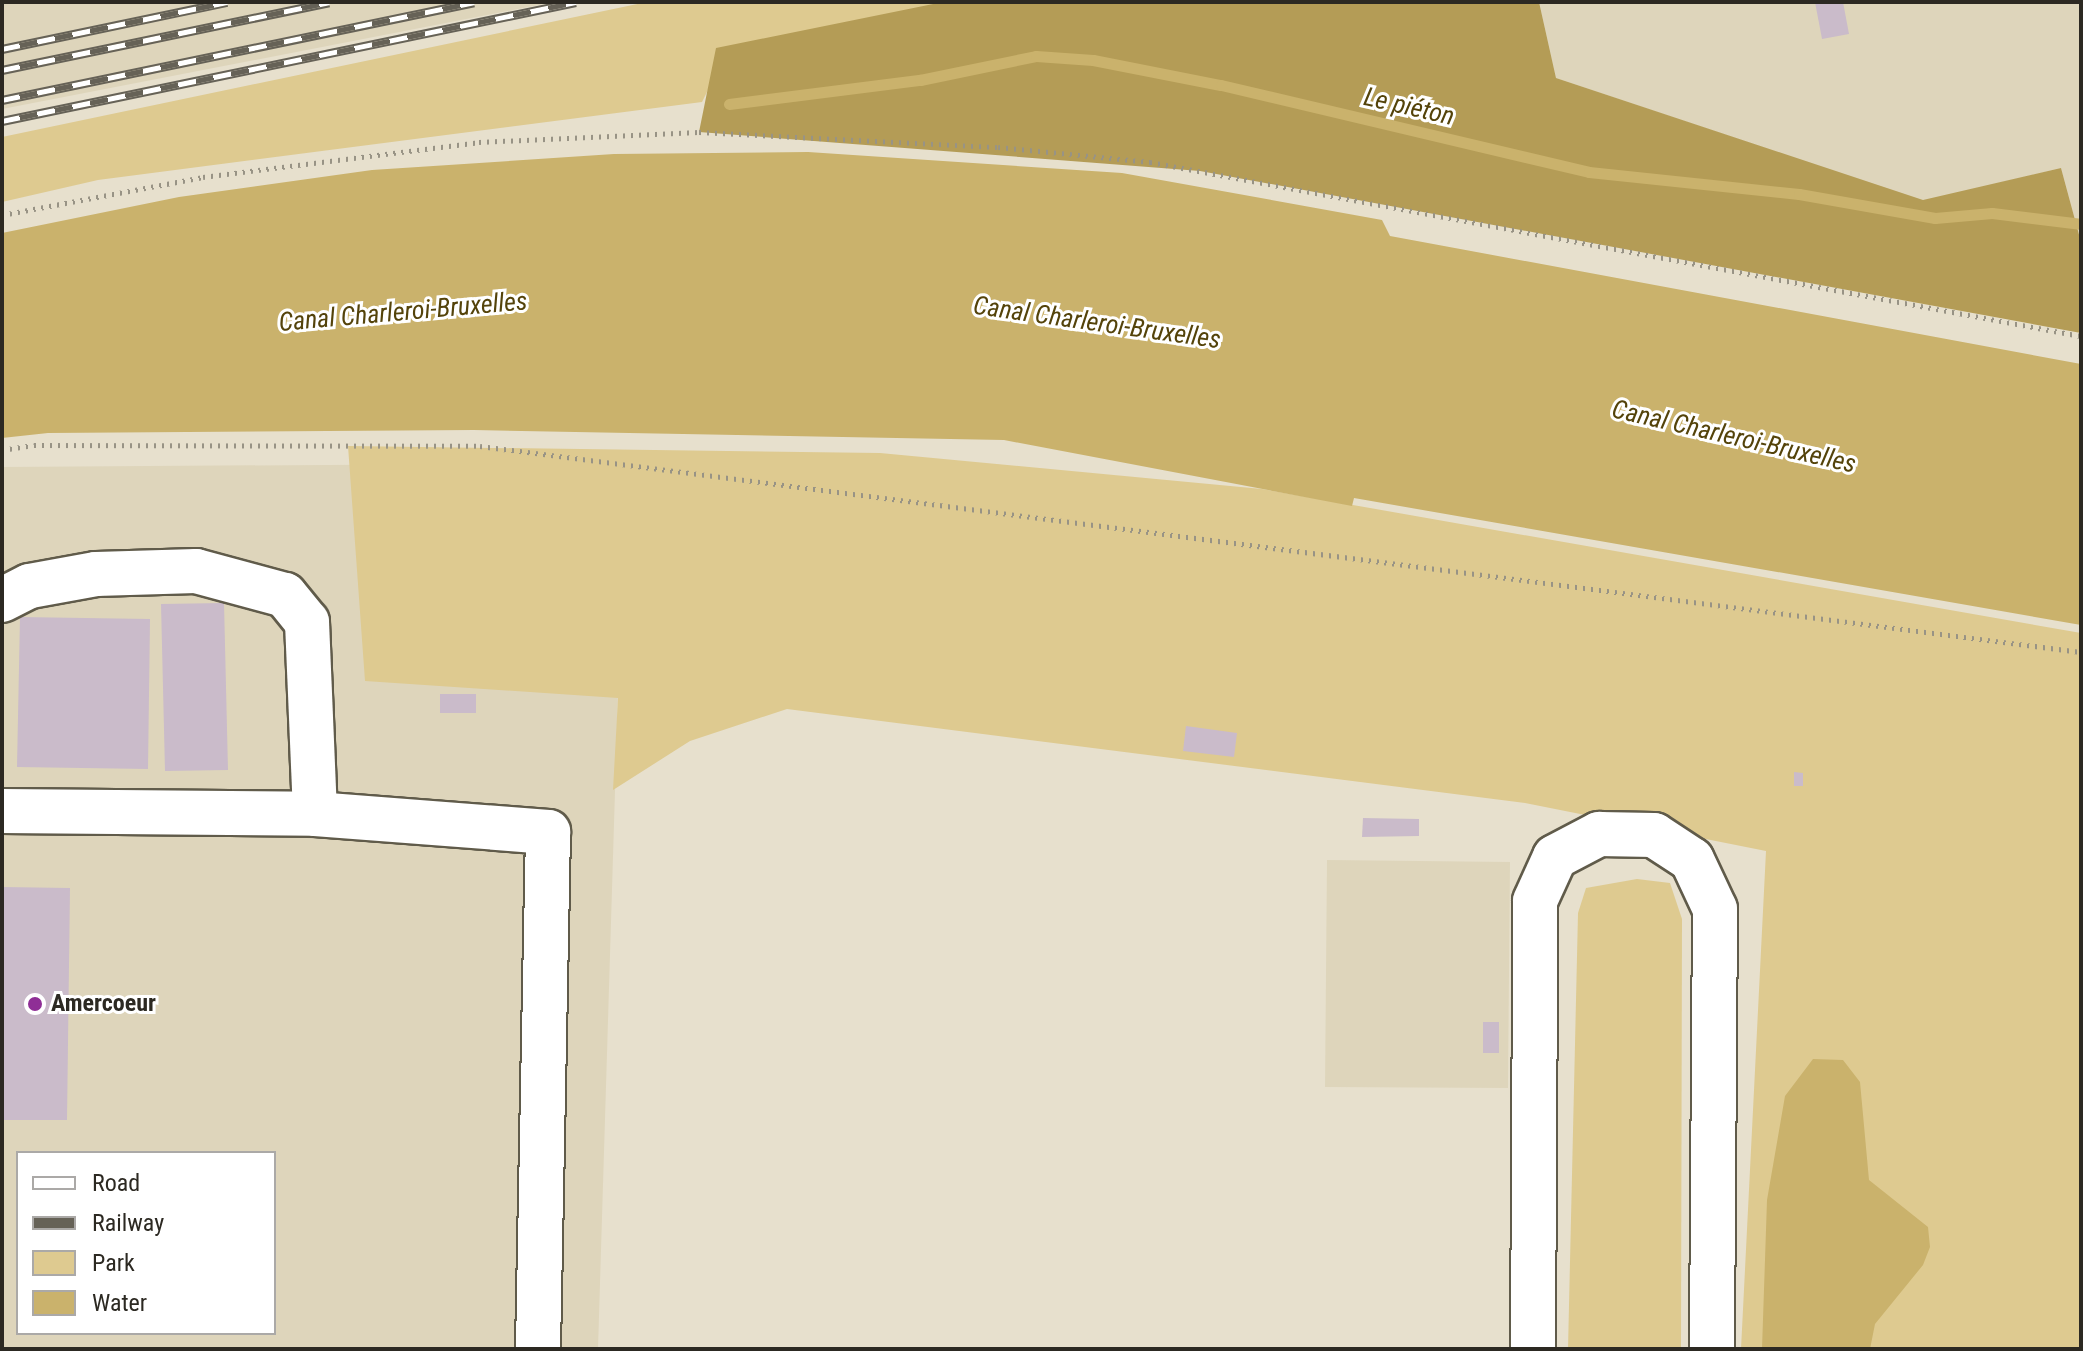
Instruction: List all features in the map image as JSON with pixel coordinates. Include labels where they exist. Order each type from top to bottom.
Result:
[{"type":"lane","points":[[2,600],[30,586],[96,574],[196,571],[285,595],[307,622],[315,814]]},
{"type":"lane","points":[[2,811],[315,814],[548,832],[538,1349]]},
{"type":"lane","points":[[1533,1349],[1535,901],[1555,857],[1599,834],[1654,835],[1692,860],[1715,909],[1712,1349]]},
{"type":"path","points":[[2,215],[203,177],[479,142],[699,132],[998,147],[1200,171],[2081,336]]},
{"type":"path","points":[[2,450],[34,445],[480,446],[2081,652]]},
{"type":"shaded area","points":[[2,2],[554,2],[2,109]]},
{"type":"shaded area","points":[[943,2],[1539,2],[1556,78],[1923,200],[2061,168],[2081,242],[2081,333],[1200,171],[699,132],[716,48]]},
{"type":"shaded area","points":[[1539,2],[2081,2],[2081,242],[2061,168],[1923,201],[1556,78]]},
{"type":"shaded area","points":[[625,463],[598,1349],[2,1349],[2,467]]},
{"type":"shaded area","points":[[1327,860],[1510,862],[1508,1088],[1325,1087]]},
{"type":"green space","points":[[647,2],[988,2],[723,60],[702,102],[98,180],[2,202],[2,137]]},
{"type":"green space","points":[[348,446],[880,453],[1262,489],[2081,633],[2081,1349],[1741,1349],[1766,851],[1525,803],[787,709],[690,741],[613,790],[618,698],[365,681]]},
{"type":"green space","points":[[1637,879],[1670,883],[1682,919],[1681,1349],[1568,1349],[1578,913],[1586,888]]},
{"type":"water","name":"Canal Charleroi-Bruxelles","points":[[808,152],[1122,173],[1382,220],[1390,236],[2081,364],[2081,625],[1354,498],[1352,506],[1004,440],[474,430],[48,433],[2,438],[2,233],[179,197],[372,170],[614,154]]},
{"type":"water","points":[[1813,1059],[1843,1060],[1860,1082],[1869,1180],[1928,1227],[1930,1247],[1923,1265],[1875,1324],[1870,1349],[1762,1349],[1767,1200],[1785,1096]]},
{"type":"building","points":[[1815,2],[1843,2],[1849,34],[1822,39]]},
{"type":"building","points":[[224,603],[228,770],[165,771],[161,604]]},
{"type":"building","points":[[20,617],[150,619],[148,769],[17,767]]},
{"type":"building","points":[[440,694],[476,694],[476,713],[440,713]]},
{"type":"building","points":[[1186,726],[1237,733],[1234,757],[1183,751]]},
{"type":"building","points":[[1794,772],[1803,773],[1803,786],[1794,786]]},
{"type":"building","points":[[1363,818],[1419,819],[1419,836],[1362,837]]},
{"type":"building","name":"Amercoeur","points":[[2,887],[70,888],[67,1120],[2,1120]]},
{"type":"building","points":[[1483,1022],[1499,1022],[1499,1053],[1483,1053]]},
{"type":"waterway","name":"Le piéton","points":[[729,104],[920,80],[1036,56],[1093,60],[1221,85],[1589,172],[1799,194],[1935,218],[1992,213],[2081,224]]},
{"type":"railway","points":[[2,49],[227,2]]},
{"type":"railway","points":[[2,70],[329,2]]},
{"type":"railway","points":[[2,100],[474,2]]},
{"type":"railway","points":[[2,121],[576,2]]},
{"type":"place","name":"Amercoeur","points":[[35,1004]]}]
